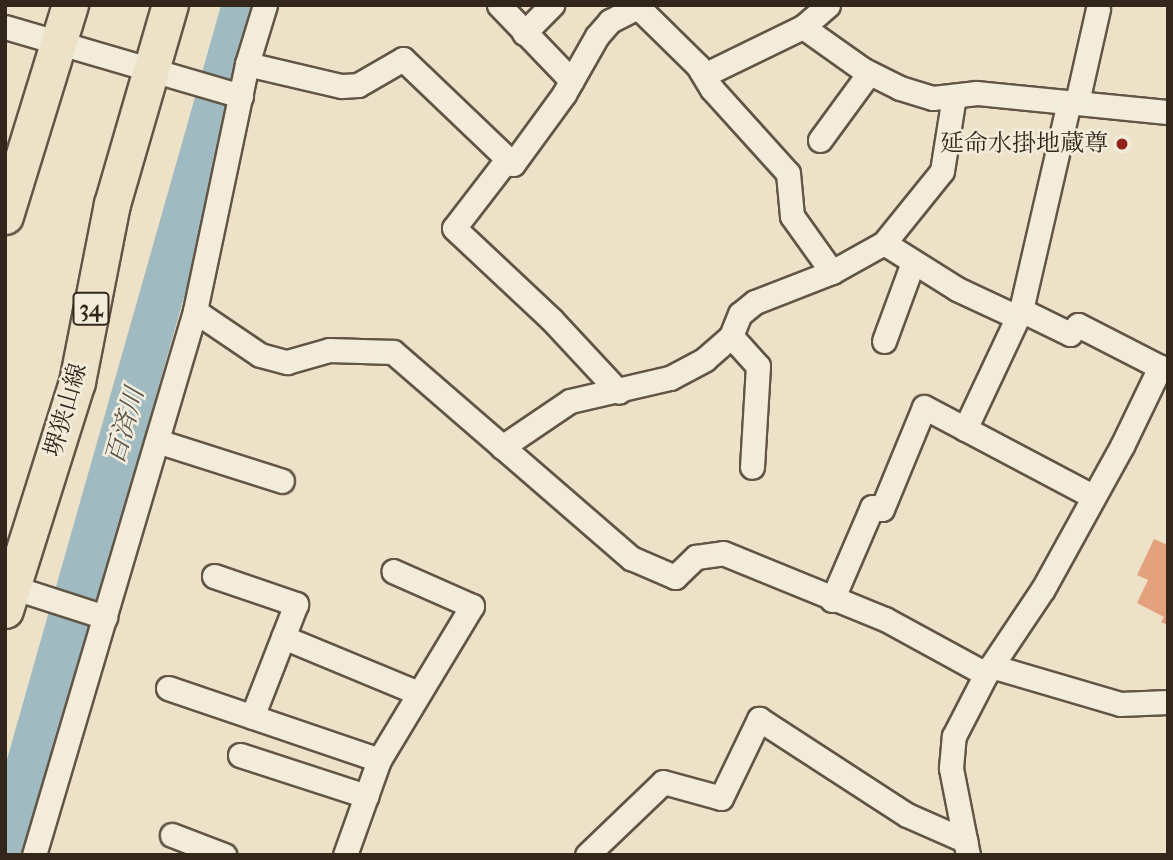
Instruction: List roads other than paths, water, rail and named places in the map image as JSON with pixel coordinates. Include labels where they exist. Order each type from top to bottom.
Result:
[{"type":"main road","points":[[5,216],[70,5]]},
{"type":"main road","name":"堺狭山線","points":[[9,598],[77,382],[112,204],[170,5]]},
{"type":"street","points":[[34,855],[100,615],[157,441],[195,311],[234,94],[247,64],[265,5]]},
{"type":"street","points":[[499,5],[572,80]]},
{"type":"street","points":[[524,33],[552,5]]},
{"type":"street","points":[[704,75],[803,27],[828,5]]},
{"type":"street","points":[[965,429],[1019,313],[1095,6]]},
{"type":"street","points":[[247,64],[341,86],[358,85],[404,59],[513,164],[610,20],[638,7],[704,75],[788,173],[792,216],[831,272]]},
{"type":"street","points":[[5,27],[234,94]]},
{"type":"street","points":[[803,27],[869,73],[922,94],[1073,102],[1168,112]]},
{"type":"street","points":[[820,141],[869,73]]},
{"type":"street","points":[[502,447],[570,401],[619,392],[670,378],[705,359],[731,337],[740,314],[755,302],[831,272],[884,243],[942,171],[954,96]]},
{"type":"street","points":[[508,158],[454,228],[552,320],[619,392]]},
{"type":"street","points":[[884,243],[913,262],[1019,313],[1070,334],[1078,325],[1164,360],[1042,589],[988,670],[954,736],[951,768],[967,848]]},
{"type":"street","points":[[884,341],[913,262]]},
{"type":"street","points":[[195,311],[260,355],[287,362],[329,350],[393,352],[631,558],[675,577],[696,557],[723,553],[832,600],[885,619],[988,670],[1120,705],[1168,702]]},
{"type":"street","points":[[731,337],[758,366],[752,467]]},
{"type":"street","points":[[832,600],[872,507],[882,509],[924,407],[1092,496]]},
{"type":"street","points":[[157,441],[282,481]]},
{"type":"street","points":[[345,855],[379,760],[472,606],[393,571]]},
{"type":"street","points":[[214,576],[296,604],[252,717]]},
{"type":"street","points":[[9,598],[62,603],[100,615]]},
{"type":"street","points":[[284,637],[418,693]]},
{"type":"street","points":[[168,688],[379,760]]},
{"type":"street","points":[[602,850],[663,782],[720,798],[759,719],[907,815],[967,848]]},
{"type":"street","points":[[240,755],[366,796]]},
{"type":"street","points":[[173,835],[224,855]]},
{"type":"waterway","name":"百済川","points":[[5,847],[244,5]]},
{"type":"place","name":"延命水掛地蔵尊","points":[[1122,144]]}]
